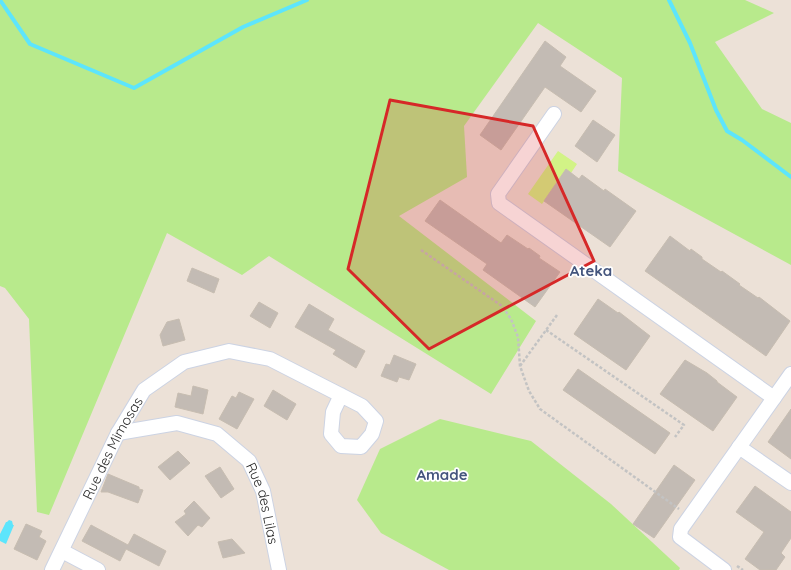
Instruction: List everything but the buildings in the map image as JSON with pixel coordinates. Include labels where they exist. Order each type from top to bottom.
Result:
[{"type":"street","points":[[554,114],[498,194],[499,204],[774,398]]},
{"type":"street","name":"Rue des Mimosas","points":[[52,570],[118,433],[144,390],[184,362],[228,351],[270,358],[341,395]]},
{"type":"street","points":[[724,570],[680,537],[681,529],[791,374]]},
{"type":"street","name":"Rue des Lilas","points":[[118,433],[177,423],[217,434],[249,461],[263,491],[279,570]]},
{"type":"street","points":[[739,447],[791,483]]},
{"type":"street","points":[[62,550],[98,570]]},
{"type":"path","points":[[421,250],[502,306],[511,319],[518,337],[520,366],[529,391],[540,409],[690,517]]},
{"type":"path","points":[[520,366],[557,315]]},
{"type":"path","points":[[546,330],[684,424],[674,437]]},
{"type":"highlighted area","points":[[390,100],[533,126],[594,261],[429,349],[348,269]]},
{"type":"green space","points":[[0,0],[745,0],[774,13],[715,42],[762,109],[791,123],[791,265],[618,171],[622,78],[538,23],[464,126],[467,177],[399,216],[536,321],[491,394],[269,256],[242,275],[167,233],[49,515],[37,512],[29,319],[5,288],[0,286]]},
{"type":"green space","points":[[558,151],[577,164],[571,173],[566,170],[542,204],[528,194]]},
{"type":"green space","points":[[440,419],[531,441],[611,504],[680,568],[679,570],[449,570],[381,533],[357,500],[380,449]]},
{"type":"water","points":[[9,520],[12,521],[14,525],[6,544],[0,541],[0,534],[6,522]]},
{"type":"waterway","points":[[0,0],[30,44],[134,88],[243,27],[307,0]]},
{"type":"waterway","points":[[669,0],[690,43],[716,110],[727,131],[742,140],[791,177]]},
{"type":"district","name":"Ateka","points":[[591,270]]},
{"type":"district","name":"Amade","points":[[442,474]]}]
